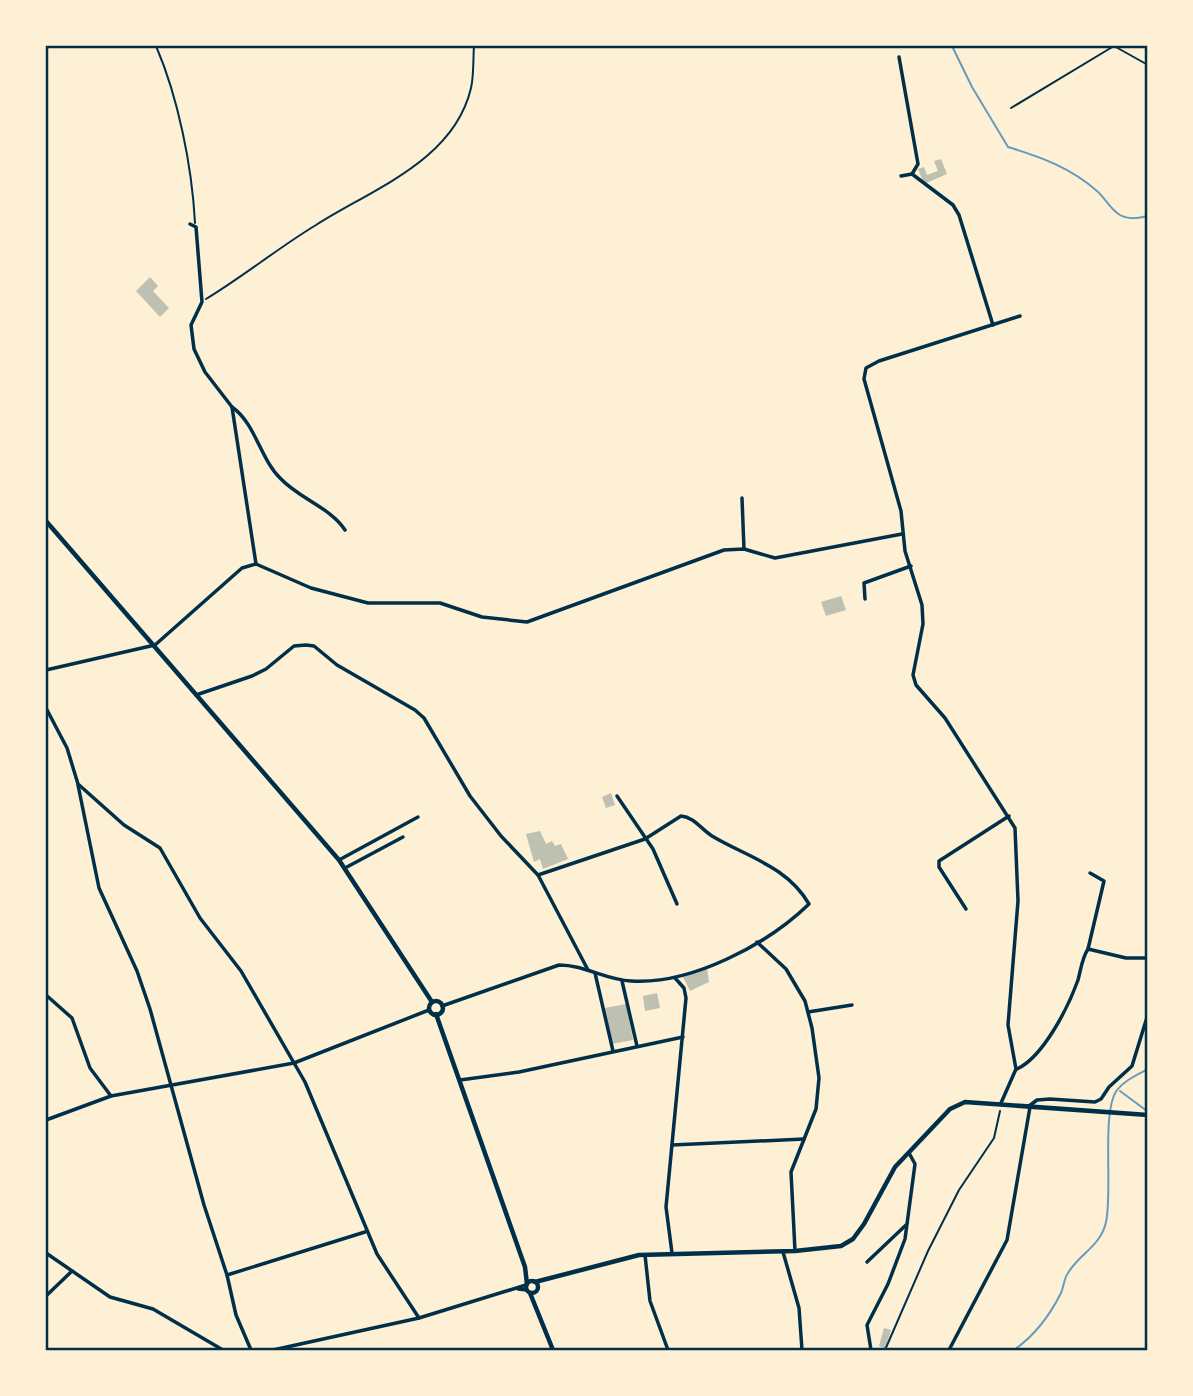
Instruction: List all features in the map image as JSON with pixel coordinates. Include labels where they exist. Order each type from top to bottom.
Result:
[{"type":"main road","points":[[46,522],[339,860],[432,1002]]},
{"type":"main road","points":[[432,1002],[438,1001],[442,1006],[436,1014]]},
{"type":"main road","points":[[432,1002],[429,1010],[436,1014],[524,1266],[527,1288],[539,1311],[553,1350]]},
{"type":"main road","points":[[527,1288],[534,1282],[566,1273],[613,1260],[645,1255],[783,1252],[841,1247],[853,1239],[895,1167],[950,1109],[965,1102],[1117,1115],[1147,1115]]},
{"type":"main road","points":[[524,1266],[537,1289],[539,1311]]},
{"type":"main road","points":[[527,1288],[537,1289],[566,1273]]},
{"type":"street","points":[[899,57],[918,164],[912,174]]},
{"type":"street","points":[[901,176],[912,174],[953,205],[959,215],[993,325]]},
{"type":"street","points":[[190,223],[196,228],[202,302],[191,325],[194,349],[205,372],[232,407],[243,415],[278,477],[301,498],[338,518],[345,530]]},
{"type":"street","points":[[1001,1103],[1016,1069],[1008,1025],[1014,978],[1018,862],[1015,828],[945,718],[916,685],[913,675],[923,624],[922,605],[902,534],[901,511],[864,379],[866,368],[922,346],[1020,316]]},
{"type":"street","points":[[232,407],[256,564]]},
{"type":"street","points":[[742,498],[744,549]]},
{"type":"street","points":[[46,670],[155,645],[242,568],[256,564],[311,587],[368,603],[440,603],[482,618],[527,622],[707,555],[730,549],[744,549],[775,558],[902,534]]},
{"type":"street","points":[[865,599],[864,583],[911,566]]},
{"type":"street","points":[[197,695],[267,669],[294,646],[314,646],[337,666],[415,709],[424,718],[470,796],[501,836],[538,875],[588,970]]},
{"type":"street","points":[[46,708],[67,748],[78,783],[99,888],[137,971],[172,1085],[204,1205],[227,1275],[236,1315],[251,1350]]},
{"type":"street","points":[[78,783],[124,824],[160,848],[200,918],[241,971],[294,1063],[366,1231],[419,1318]]},
{"type":"street","points":[[617,796],[645,839],[654,848],[677,904]]},
{"type":"street","points":[[442,1006],[559,965],[577,965],[622,981],[675,978],[727,958],[757,942],[791,921],[809,904],[793,883],[774,868],[758,857],[715,837],[687,816],[681,816],[645,839],[538,875]]},
{"type":"street","points":[[965,909],[939,867],[939,861],[963,842],[1009,816]]},
{"type":"street","points":[[339,860],[418,817]]},
{"type":"street","points":[[345,868],[403,837]]},
{"type":"street","points":[[1016,1069],[1028,1064],[1042,1049],[1077,981],[1088,949],[1104,881],[1090,873]]},
{"type":"street","points":[[757,942],[786,970],[799,989],[808,1013],[819,1078],[816,1109],[791,1172],[795,1251]]},
{"type":"street","points":[[1088,949],[1126,958],[1147,958]]},
{"type":"street","points":[[595,973],[612,1051]]},
{"type":"street","points":[[672,1254],[666,1207],[686,998],[684,988],[675,978]]},
{"type":"street","points":[[622,981],[637,1046]]},
{"type":"street","points":[[46,995],[72,1018],[90,1068],[111,1096]]},
{"type":"street","points":[[808,1013],[852,1005]]},
{"type":"street","points":[[46,1120],[111,1096],[294,1063],[429,1010]]},
{"type":"street","points":[[949,1350],[1007,1240],[1030,1106],[1037,1100],[1101,1100],[1109,1087],[1132,1066],[1147,1014]]},
{"type":"street","points":[[460,1080],[519,1072],[683,1037]]},
{"type":"street","points":[[672,1145],[804,1139]]},
{"type":"street","points":[[871,1350],[867,1325],[888,1284],[908,1223],[915,1164],[909,1153]]},
{"type":"street","points":[[867,1262],[908,1223]]},
{"type":"street","points":[[227,1275],[366,1231]]},
{"type":"street","points":[[783,1252],[799,1308],[802,1350]]},
{"type":"street","points":[[46,1253],[110,1297],[153,1309],[223,1350]]},
{"type":"street","points":[[645,1255],[650,1301],[667,1350]]},
{"type":"street","points":[[46,1296],[72,1271]]},
{"type":"street","points":[[273,1350],[419,1318],[527,1288]]},
{"type":"path","points":[[156,46],[169,77],[193,190],[196,228]]},
{"type":"path","points":[[202,302],[343,207],[407,173],[435,150],[454,127],[471,89],[474,46]]},
{"type":"path","points":[[1011,108],[1114,46],[1147,65]]},
{"type":"path","points":[[885,1350],[928,1251],[959,1190],[994,1138],[1001,1103]]},
{"type":"building","points":[[941,159],[947,174],[924,184],[918,169],[924,167],[927,175],[938,171],[934,161]]},
{"type":"building","points":[[150,277],[158,286],[153,291],[169,308],[160,317],[136,291]]},
{"type":"building","points":[[841,596],[846,610],[826,616],[821,602]]},
{"type":"building","points":[[611,793],[615,805],[606,808],[602,797]]},
{"type":"building","points":[[540,831],[546,844],[552,841],[555,846],[561,844],[568,859],[543,869],[540,859],[534,862],[526,834]]},
{"type":"building","points":[[707,969],[709,982],[690,991],[683,977]]},
{"type":"building","points":[[657,993],[660,1008],[645,1011],[643,996]]},
{"type":"building","points":[[626,1004],[633,1040],[612,1044],[605,1008]]},
{"type":"building","points":[[884,1328],[891,1330],[885,1349],[879,1346]]},
{"type":"waterway","points":[[952,46],[972,87],[1008,147],[1044,159],[1077,176],[1097,191],[1123,217],[1148,216]]},
{"type":"waterway","points":[[1014,1350],[1035,1332],[1047,1317],[1061,1293],[1067,1275],[1100,1237],[1108,1208],[1108,1133],[1112,1101],[1124,1083],[1148,1069]]},
{"type":"waterway","points":[[1120,1091],[1147,1111]]}]
